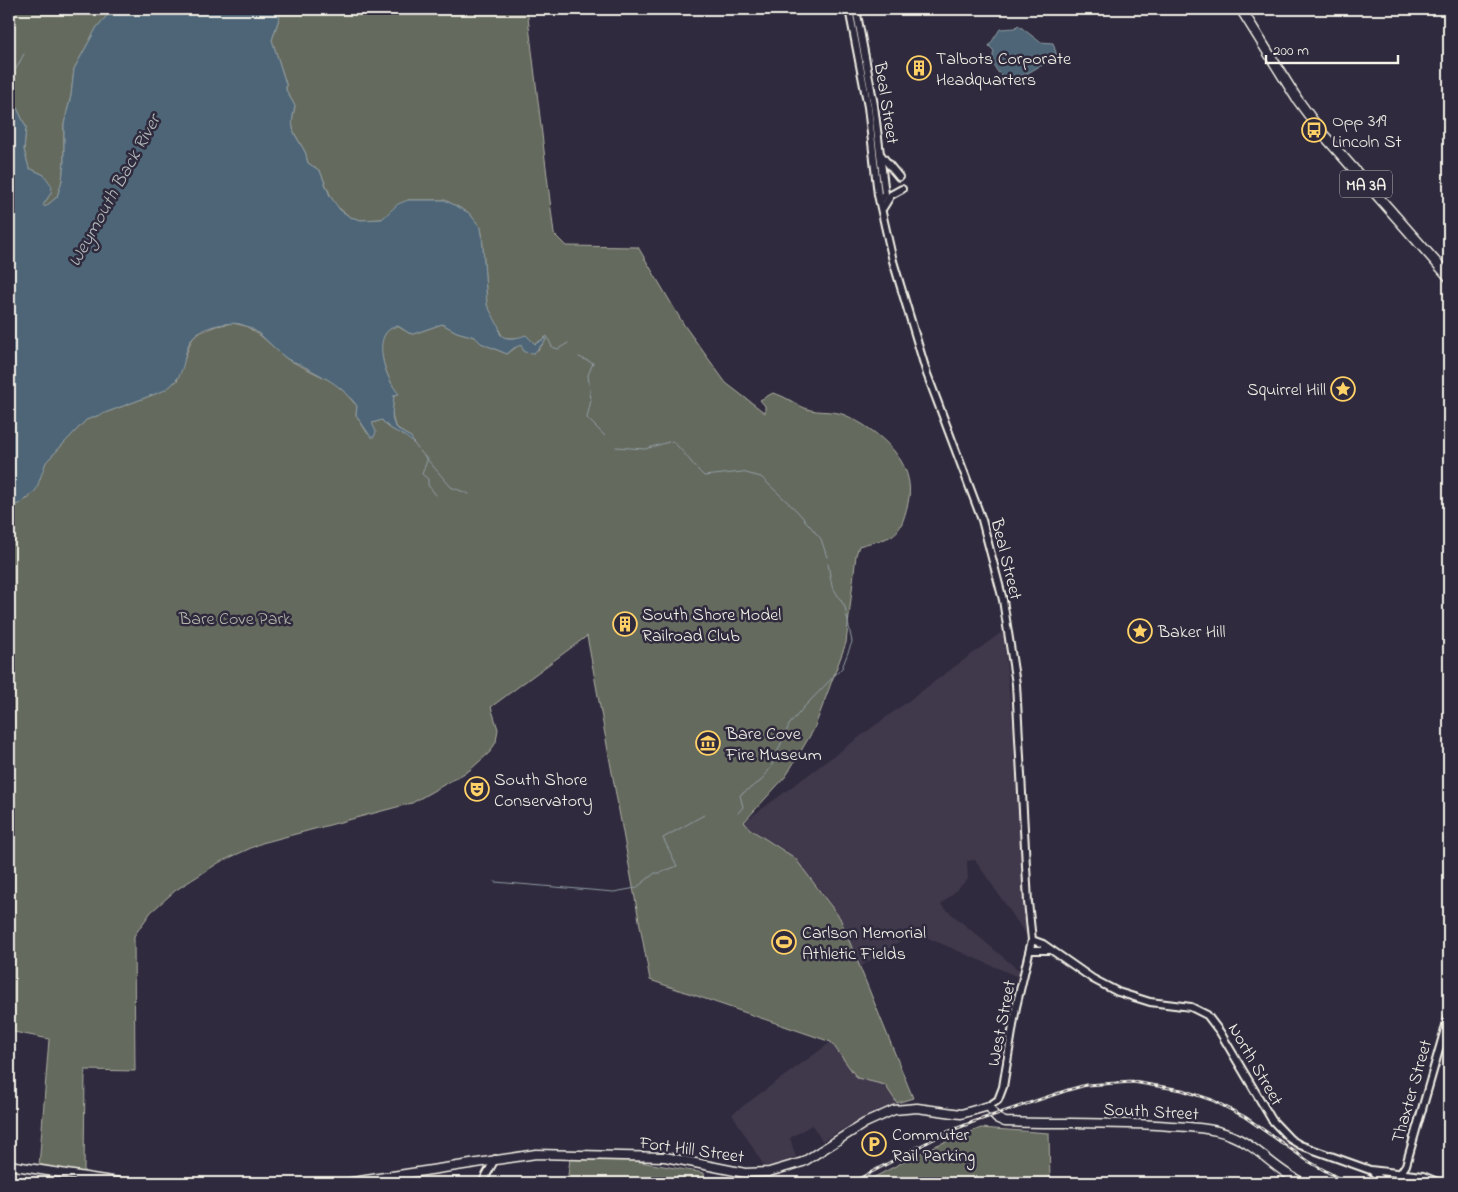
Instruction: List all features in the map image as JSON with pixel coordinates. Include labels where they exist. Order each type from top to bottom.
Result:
[{"type":"main road","name":"MA 3A","points":[[1241,9],[1297,99],[1322,133],[1449,277]]},
{"type":"main road","name":"Fort Hill Street","points":[[346,1183],[536,1154],[665,1157],[745,1173],[769,1172],[803,1162],[866,1123],[894,1110],[917,1108],[960,1114],[989,1106]]},
{"type":"main road","name":"South Street","points":[[989,1106],[996,1118],[1005,1122],[1138,1124],[1213,1130],[1242,1141],[1288,1175],[1304,1183]]},
{"type":"main road","points":[[9,1166],[124,1183]]},
{"type":"street","name":"Beal Street","points":[[849,9],[868,107],[878,196],[881,200],[893,261],[926,374],[982,520],[1003,600],[1016,684],[1028,902],[1032,940]]},
{"type":"street","name":"Beal Street","points":[[856,9],[874,105],[885,194],[881,200]]},
{"type":"street","points":[[880,152],[899,177]]},
{"type":"street","points":[[882,209],[891,195],[902,189]]},
{"type":"street","name":"West Street","points":[[989,1106],[998,1100],[1003,1087],[1016,1007],[1032,940]]},
{"type":"street","name":"North Street","points":[[1032,940],[1093,979],[1129,996],[1150,1002],[1191,1007],[1200,1010],[1214,1022],[1263,1107],[1290,1139],[1316,1152],[1370,1170],[1423,1176],[1440,1183]]},
{"type":"street","points":[[1031,950],[1049,950]]},
{"type":"street","name":"Thaxter Street","points":[[1394,1183],[1406,1165],[1449,1015]]},
{"type":"street","points":[[483,1181],[495,1159]]},
{"type":"street","points":[[476,1162],[483,1181]]},
{"type":"street","points":[[1370,1170],[1385,1183]]},
{"type":"shaded area","points":[[1003,631],[1019,786],[1027,936],[975,860],[967,861],[968,879],[941,905],[1020,971],[1018,977],[914,932],[859,968],[840,918],[823,893],[785,850],[750,829],[744,822]]},
{"type":"shaded area","points":[[831,1042],[857,1078],[885,1085],[897,1103],[870,1114],[822,1141],[812,1125],[790,1138],[796,1157],[774,1165],[764,1166],[732,1114]]},
{"type":"green space","points":[[9,9],[113,9],[97,27],[74,69],[71,96],[64,124],[62,181],[57,197],[45,207],[42,205],[48,198],[44,175],[29,168],[24,150],[26,127],[9,91]]},
{"type":"green space","name":"Bare Cove Park","points":[[282,9],[527,9],[554,234],[566,246],[638,247],[684,325],[726,383],[765,413],[765,406],[760,400],[773,393],[807,409],[845,415],[870,429],[893,449],[901,461],[907,474],[910,488],[905,516],[893,535],[859,546],[856,555],[846,643],[814,729],[786,776],[744,822],[750,829],[795,858],[840,918],[913,1098],[897,1103],[885,1085],[857,1078],[831,1042],[650,980],[587,636],[491,707],[498,729],[496,742],[490,752],[470,770],[412,803],[262,843],[220,862],[176,890],[151,912],[134,936],[135,1071],[85,1070],[84,1174],[39,1166],[49,1039],[9,1031],[9,507],[29,498],[46,462],[86,420],[155,394],[177,381],[190,343],[196,334],[216,326],[233,323],[246,326],[261,336],[287,359],[337,384],[357,406],[356,415],[368,434],[372,423],[382,420],[389,428],[406,436],[412,442],[411,437],[398,429],[393,420],[394,394],[398,394],[385,368],[381,346],[383,337],[388,330],[397,326],[413,334],[442,324],[457,332],[475,337],[481,343],[507,354],[519,345],[538,350],[546,340],[545,338],[535,344],[518,338],[503,338],[487,305],[481,228],[469,213],[445,200],[408,200],[382,219],[361,220],[350,217],[334,204],[320,171],[308,163],[306,153],[295,135],[292,121],[295,106],[286,90],[286,84],[272,40]]},
{"type":"green space","points":[[981,1128],[1049,1133],[1050,1183],[863,1183],[932,1147]]},
{"type":"green space","points":[[570,1159],[623,1159],[704,1173],[705,1183],[567,1183]]},
{"type":"water","name":"Weymouth Back River","points":[[113,9],[282,9],[272,40],[286,84],[286,90],[295,106],[292,121],[295,135],[306,153],[308,163],[320,171],[330,196],[340,210],[350,217],[361,220],[382,219],[398,204],[408,200],[445,200],[469,213],[481,228],[487,305],[499,327],[500,334],[505,338],[516,338],[526,335],[535,344],[546,338],[546,340],[534,353],[524,352],[521,345],[507,354],[481,343],[475,337],[457,332],[442,324],[413,334],[398,326],[389,330],[384,337],[382,357],[389,379],[399,394],[394,395],[393,420],[398,429],[411,437],[414,444],[382,420],[372,423],[376,432],[374,437],[371,437],[356,415],[357,406],[345,392],[324,377],[280,354],[253,329],[235,323],[211,327],[200,331],[191,340],[187,347],[182,369],[172,384],[163,391],[86,420],[46,462],[36,490],[21,503],[9,507],[9,91],[26,127],[24,150],[29,168],[44,175],[52,186],[51,193],[43,205],[45,207],[57,197],[62,181],[64,124],[71,96],[74,69],[97,27]]},
{"type":"water","points":[[1018,25],[1040,42],[1053,43],[1057,56],[1053,62],[1040,66],[1021,76],[1009,79],[998,72],[993,60],[994,51],[989,46],[1000,29],[1015,28]]},
{"type":"waterway","points":[[9,82],[24,54]]},
{"type":"waterway","points":[[543,339],[547,336],[552,347],[558,349],[568,343]]},
{"type":"waterway","points":[[579,357],[593,363],[588,375],[591,400],[587,418],[605,436]]},
{"type":"waterway","points":[[616,447],[645,449],[672,441],[704,476],[742,472],[761,477],[798,512],[821,539],[827,557]]},
{"type":"waterway","points":[[414,444],[451,487],[469,494]]},
{"type":"waterway","points":[[428,458],[422,474],[428,479],[428,485],[436,495]]},
{"type":"waterway","points":[[738,813],[743,807],[740,795],[761,781],[771,767],[789,725],[842,668],[852,642],[845,607],[832,586],[828,564]]},
{"type":"waterway","points":[[495,882],[614,892],[636,888],[655,873],[660,873],[677,866],[663,838],[704,815]]},
{"type":"railway","points":[[851,1183],[945,1133],[973,1122],[1086,1085],[1133,1082],[1182,1090],[1212,1100],[1245,1117],[1308,1161],[1347,1183]]},
{"type":"place","name":"Talbots Corporate Headquarters","points":[[919,68]]},
{"type":"place","name":"Opp 319 Lincoln St","points":[[1314,130]]},
{"type":"place","name":"Squirrel Hill","points":[[1343,389]]},
{"type":"place","name":"South Shore Model Railroad Club","points":[[625,624]]},
{"type":"place","name":"Baker Hill","points":[[1140,631]]},
{"type":"place","name":"Bare Cove Fire Museum","points":[[708,743]]},
{"type":"place","name":"South Shore Conservatory","points":[[477,789]]},
{"type":"place","name":"Carlson Memorial Athletic Fields","points":[[784,942]]},
{"type":"place","name":"Commuter Rail Parking","points":[[874,1144]]}]
